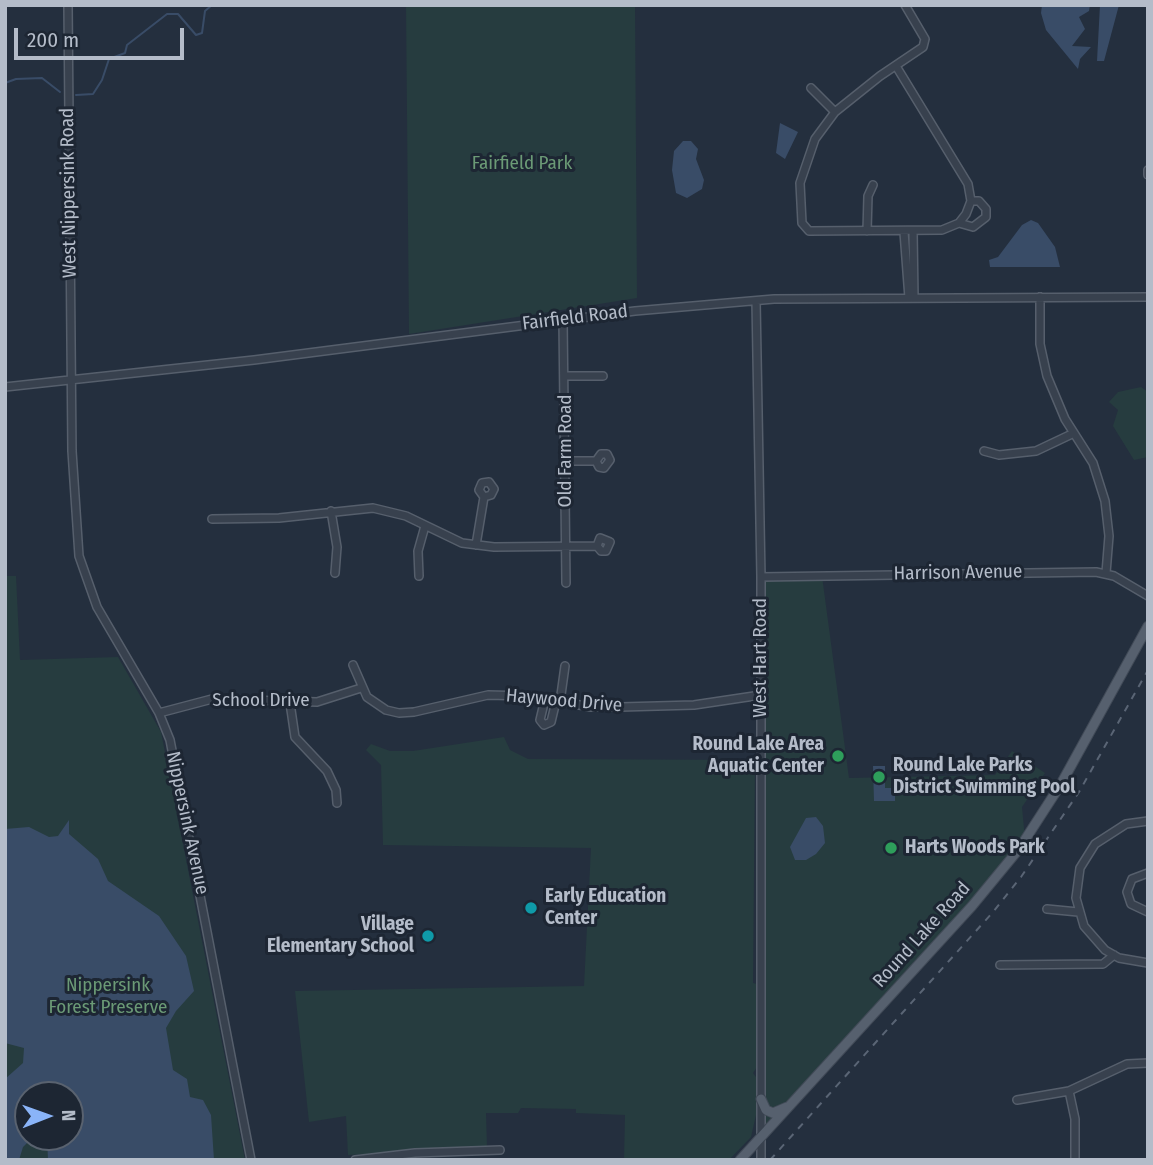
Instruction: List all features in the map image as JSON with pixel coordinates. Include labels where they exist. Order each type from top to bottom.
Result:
[{"type":"main road","name":"Round Lake Road","points":[[740,1160],[972,906],[1019,849],[1061,784],[1148,626]]},
{"type":"main road","points":[[761,1099],[766,1110],[773,1113],[792,1105]]},
{"type":"street","name":"West Nippersink Road","points":[[68,5],[71,380],[75,504]]},
{"type":"street","points":[[896,66],[968,184],[971,201],[959,223],[942,230],[809,231],[802,223],[802,170],[815,139],[835,112],[896,66],[923,47],[925,39],[905,5]]},
{"type":"street","points":[[811,88],[835,112]]},
{"type":"street","points":[[867,231],[867,196],[873,186]]},
{"type":"street","points":[[959,223],[973,228],[986,217],[986,209],[979,201],[971,201]]},
{"type":"street","points":[[911,298],[915,231]]},
{"type":"street","points":[[904,232],[911,298]]},
{"type":"street","points":[[1040,297],[1043,362],[1053,394],[1093,463],[1105,501],[1109,536],[1106,573]]},
{"type":"street","name":"Fairfield Road","points":[[5,387],[563,320],[756,301],[1148,297]]},
{"type":"street","name":"West Hart Road","points":[[756,301],[761,577],[761,1160]]},
{"type":"street","name":"Old Farm Road","points":[[563,320],[566,376],[566,583]]},
{"type":"street","points":[[566,376],[603,376]]},
{"type":"street","points":[[984,451],[999,454],[1036,451],[1074,433]]},
{"type":"street","points":[[566,461],[596,461]]},
{"type":"street","points":[[476,545],[484,497]]},
{"type":"street","name":"Nippersink Avenue","points":[[75,504],[79,556],[85,581],[97,607],[159,713],[174,758],[251,1160]]},
{"type":"street","points":[[212,519],[272,519],[331,511],[383,509],[462,542],[476,545],[597,545]]},
{"type":"street","points":[[331,511],[337,547],[335,573]]},
{"type":"street","points":[[419,576],[418,551],[425,526]]},
{"type":"street","name":"Harrison Avenue","points":[[761,577],[1053,571],[1106,573],[1148,596]]},
{"type":"street","points":[[353,665],[361,688]]},
{"type":"street","points":[[545,699],[540,720],[544,725],[551,722],[565,666]]},
{"type":"street","name":"School Drive","points":[[159,713],[212,699],[290,703],[334,699],[361,688]]},
{"type":"street","name":"Haywood Drive","points":[[361,688],[374,704],[399,713],[488,695],[545,699],[591,707],[661,707],[761,695]]},
{"type":"street","points":[[290,703],[295,737],[327,771],[336,790],[337,803]]},
{"type":"street","points":[[1148,821],[1126,824],[1111,831],[1085,857],[1077,881],[1078,912],[1094,940],[1114,955],[1148,963]]},
{"type":"street","points":[[1148,873],[1132,879],[1127,891],[1131,904],[1148,912]]},
{"type":"street","points":[[1047,909],[1078,912]]},
{"type":"street","points":[[1000,965],[1103,964],[1114,955]]},
{"type":"street","points":[[1017,1100],[1069,1091],[1127,1064],[1148,1063]]},
{"type":"street","points":[[1069,1091],[1075,1119],[1075,1160]]},
{"type":"street","points":[[355,1160],[477,1155],[500,1150]]},
{"type":"green space","name":"Fairfield Park","points":[[406,5],[635,5],[637,298],[409,334]]},
{"type":"green space","points":[[1141,387],[1148,392],[1148,457],[1134,460],[1113,426],[1118,410],[1109,402],[1118,392]]},
{"type":"green space","name":"Nippersink Forest Preserve","points":[[5,576],[16,576],[20,660],[118,657],[161,732],[245,1160],[5,1160]]},
{"type":"green space","name":"Harts Woods Park","points":[[822,576],[849,778],[995,775],[1012,751],[1045,773],[1022,807],[1025,839],[761,1140],[761,577]]},
{"type":"green space","points":[[504,737],[510,750],[528,759],[755,760],[753,983],[757,984],[757,1067],[753,1073],[756,1077],[756,1115],[751,1137],[729,1160],[624,1160],[625,1115],[576,1113],[576,1109],[521,1108],[518,1113],[486,1113],[487,1147],[348,1155],[346,1116],[309,1122],[295,991],[584,986],[591,848],[383,845],[381,765],[366,750],[371,744],[390,751],[413,751]]},
{"type":"water","points":[[1042,5],[1090,5],[1089,11],[1079,17],[1085,29],[1072,46],[1091,47],[1080,59],[1078,69],[1046,30],[1041,13]]},
{"type":"water","points":[[1100,5],[1119,5],[1104,61],[1097,61]]},
{"type":"water","points":[[780,123],[798,132],[785,159],[776,153]]},
{"type":"water","points":[[683,141],[691,141],[698,149],[696,159],[704,180],[702,189],[687,198],[676,193],[672,170],[674,151]]},
{"type":"water","points":[[1031,220],[1038,223],[1055,247],[1060,267],[990,267],[989,260],[998,257],[1022,225]]},
{"type":"water","name":"Round Lake Parks District Swimming Pool","points":[[873,766],[885,766],[885,788],[895,788],[895,801],[874,801]]},
{"type":"water","points":[[816,817],[823,826],[825,843],[816,854],[806,860],[795,860],[790,847],[806,818]]},
{"type":"water","points":[[69,820],[69,834],[98,859],[108,881],[159,916],[186,956],[194,991],[176,1011],[166,1028],[173,1070],[187,1079],[190,1097],[203,1100],[211,1115],[214,1160],[48,1160],[48,1151],[84,1151],[84,1081],[14,1081],[14,1151],[22,1151],[19,1160],[5,1160],[5,1079],[23,1063],[24,1048],[5,1043],[5,829],[29,827],[49,837],[58,836]]},
{"type":"waterway","points":[[76,95],[93,94],[102,80],[109,59],[125,53],[127,45],[167,14],[178,14],[196,35],[202,33],[205,11],[212,5]]},
{"type":"waterway","points":[[5,83],[16,79],[42,78],[60,92]]},
{"type":"railway","points":[[770,1160],[993,912],[1021,877],[1079,792],[1148,670]]},
{"type":"place","name":"Round Lake Area Aquatic Center","points":[[838,756]]},
{"type":"place","name":"Round Lake Parks District Swimming Pool","points":[[879,777]]},
{"type":"place","name":"Harts Woods Park","points":[[891,848]]},
{"type":"place","name":"Early Education Center","points":[[531,908]]},
{"type":"place","name":"Village Elementary School","points":[[428,936]]}]
